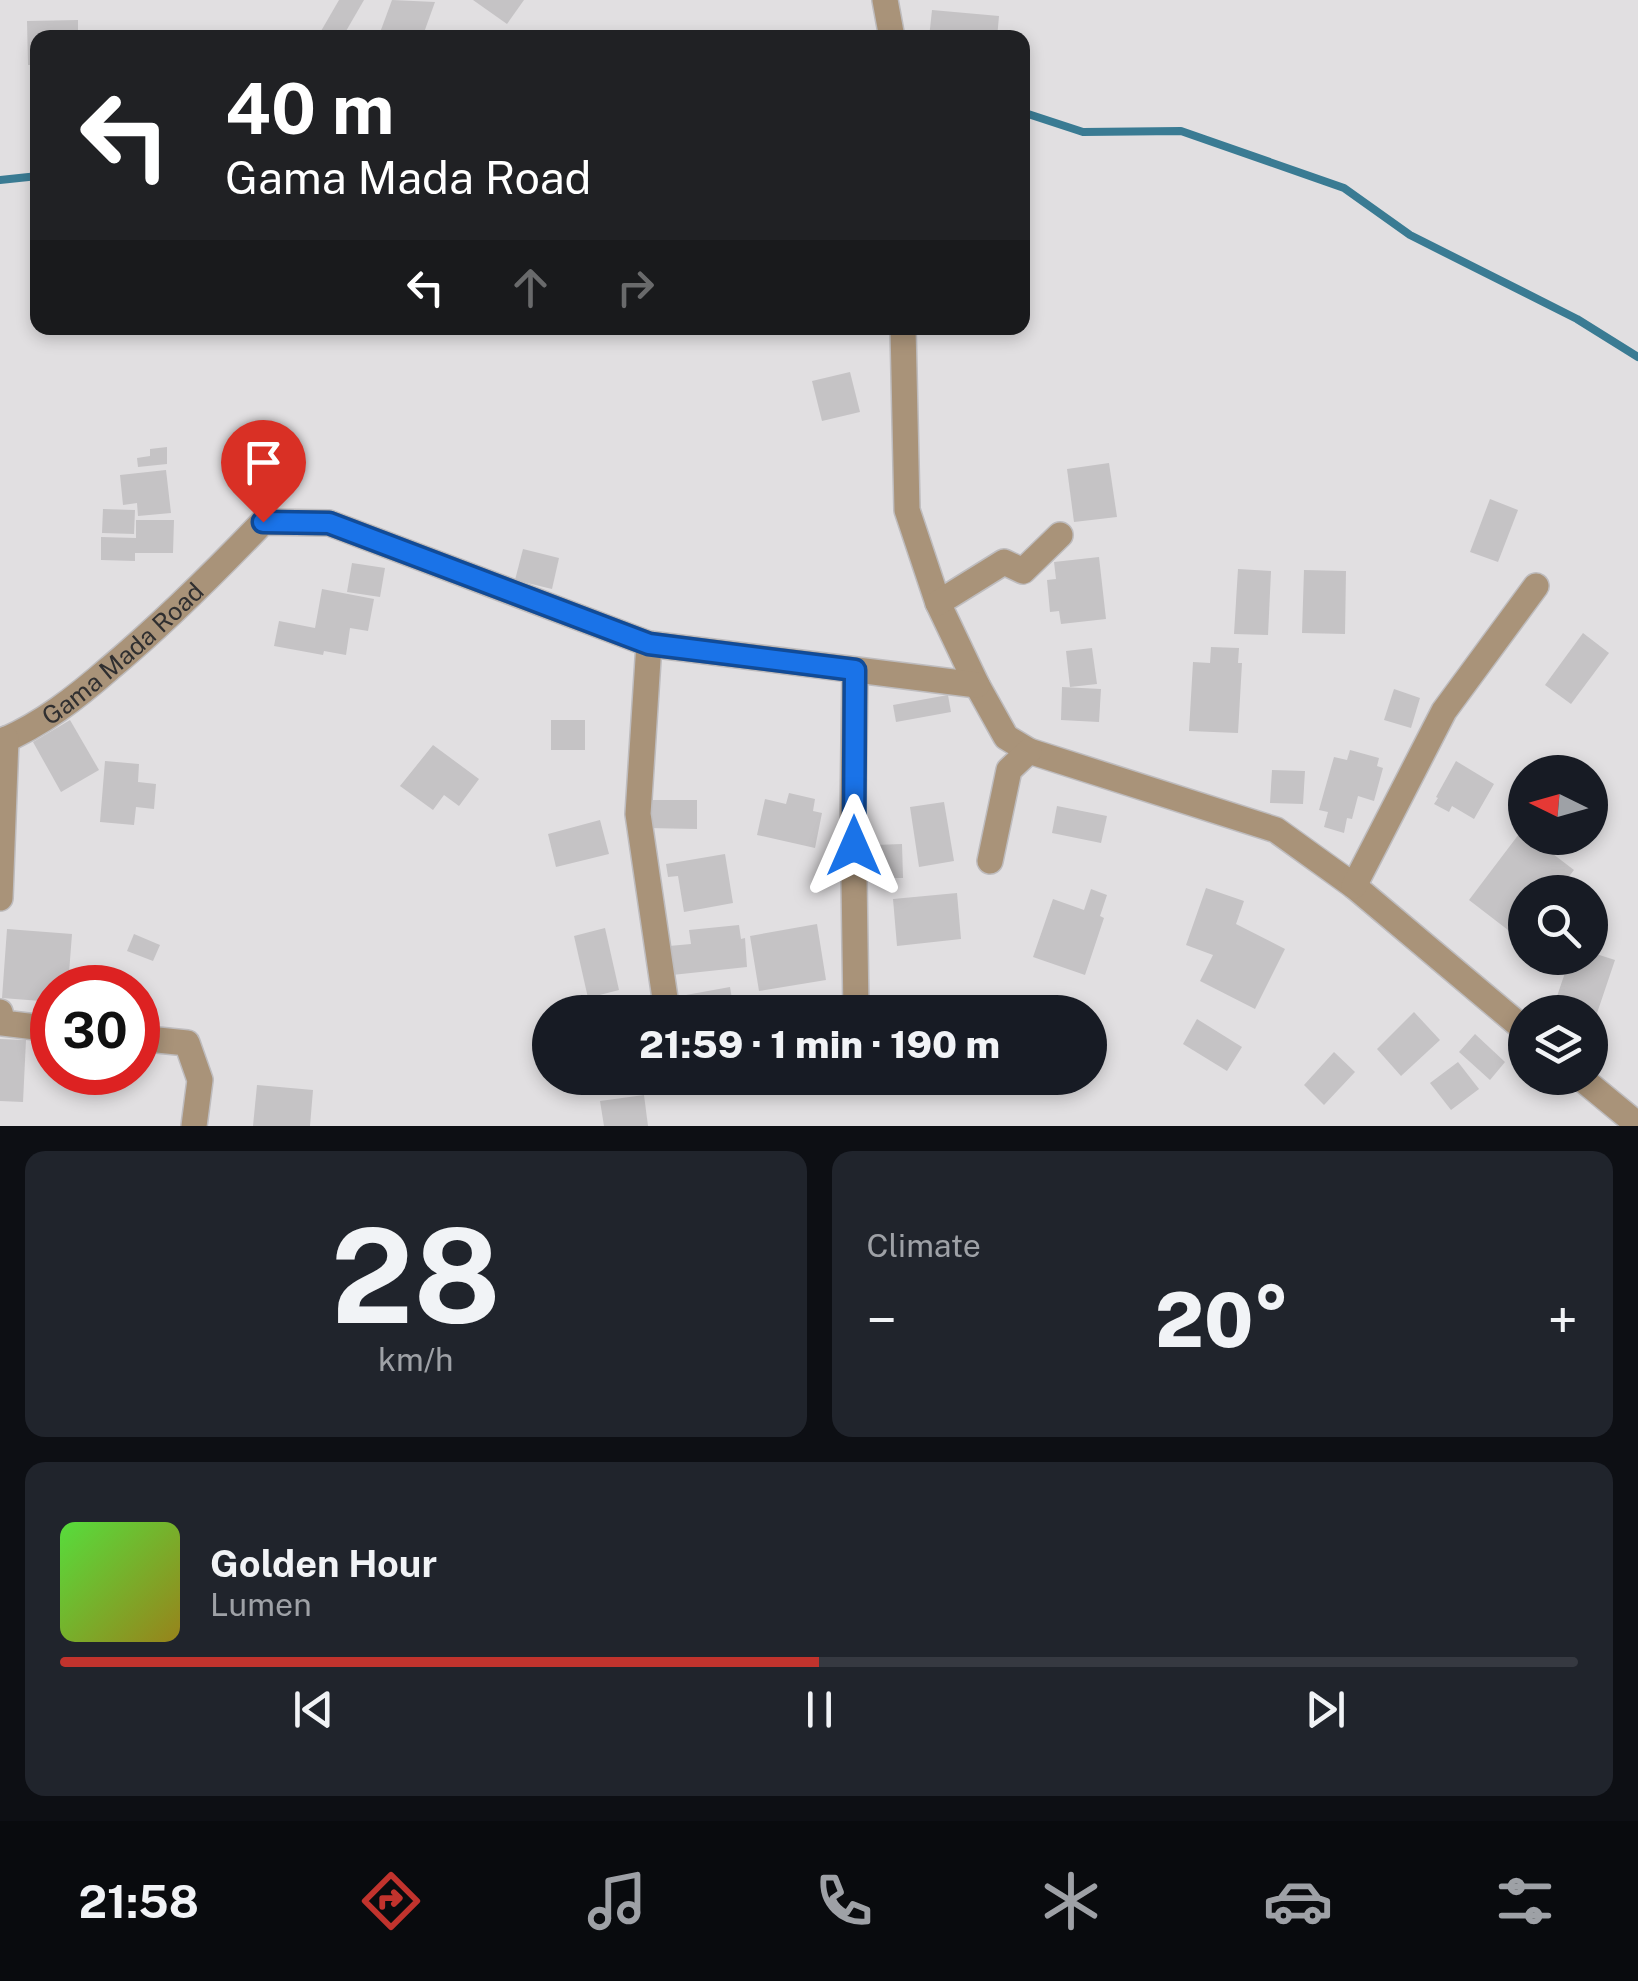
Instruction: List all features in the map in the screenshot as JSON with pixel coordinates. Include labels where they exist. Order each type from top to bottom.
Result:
[{"type":"street","points":[[885,0],[892,30]]},
{"type":"street","points":[[903,335],[907,510],[938,603],[976,685],[1006,737],[1029,752],[1276,830],[1354,886],[1508,1016]]},
{"type":"street","name":"Gama Mada Road","points":[[3,740],[68,704],[134,649],[263,522],[329,523],[649,644],[976,685]]},
{"type":"street","points":[[938,603],[1004,562],[1023,572],[1060,535]]},
{"type":"street","points":[[1354,886],[1444,711],[1536,586]]},
{"type":"street","points":[[649,644],[638,814],[665,995]]},
{"type":"street","points":[[855,670],[856,995]]},
{"type":"street","points":[[0,898],[3,740]]},
{"type":"street","points":[[990,861],[1009,770],[1029,752]]},
{"type":"street","points":[[0,1012],[3,1023],[30,1026]]},
{"type":"street","points":[[160,1040],[187,1043],[200,1080],[194,1126]]},
{"type":"street","points":[[1601,1095],[1631,1123]]},
{"type":"building","points":[[339,0],[364,0],[347,30],[322,30]]},
{"type":"building","points":[[392,0],[435,2],[425,30],[381,30]]},
{"type":"building","points":[[473,0],[524,0],[507,24]]},
{"type":"building","points":[[932,10],[999,16],[998,30],[930,30]]},
{"type":"building","points":[[78,20],[78,30],[30,30],[28,65],[27,21]]},
{"type":"building","points":[[850,372],[860,412],[822,421],[812,381]]},
{"type":"building","points":[[167,447],[167,464],[138,467],[137,458],[150,456],[150,449]]},
{"type":"building","points":[[1109,463],[1117,517],[1074,522],[1067,469]]},
{"type":"building","points":[[166,470],[171,513],[138,516],[137,503],[123,505],[120,475]]},
{"type":"building","points":[[1490,499],[1518,510],[1498,562],[1470,552]]},
{"type":"building","points":[[103,509],[135,510],[134,534],[102,533]]},
{"type":"building","points":[[136,520],[174,520],[173,553],[135,553],[135,561],[101,560],[101,537],[136,538]]},
{"type":"building","points":[[523,549],[559,558],[552,589],[515,580]]},
{"type":"building","points":[[1099,557],[1106,619],[1061,624],[1059,611],[1050,612],[1047,580],[1056,579],[1054,562]]},
{"type":"building","points":[[352,563],[385,568],[380,597],[347,592]]},
{"type":"building","points":[[1238,569],[1271,571],[1268,635],[1234,634]]},
{"type":"building","points":[[1304,570],[1346,571],[1345,634],[1302,633]]},
{"type":"building","points":[[322,589],[374,599],[368,631],[350,628],[346,655],[274,646],[279,621],[315,628]]},
{"type":"building","points":[[1583,633],[1609,653],[1571,704],[1545,685]]},
{"type":"building","points":[[1211,647],[1239,648],[1238,663],[1242,663],[1238,733],[1189,731],[1193,662],[1210,663]]},
{"type":"building","points":[[1092,648],[1097,684],[1070,687],[1066,651]]},
{"type":"building","points":[[1062,687],[1101,689],[1099,722],[1061,720]]},
{"type":"building","points":[[1394,689],[1420,698],[1411,728],[1384,720]]},
{"type":"building","points":[[948,695],[951,712],[896,722],[893,705]]},
{"type":"building","points":[[70,720],[99,770],[61,792],[33,742]]},
{"type":"building","points":[[551,720],[585,720],[585,750],[551,750]]},
{"type":"building","points":[[433,745],[479,779],[459,806],[444,795],[433,810],[400,786]]},
{"type":"building","points":[[1350,750],[1379,758],[1377,766],[1383,768],[1374,801],[1358,796],[1344,833],[1324,827],[1328,812],[1319,810],[1334,757],[1347,760]]},
{"type":"building","points":[[105,761],[139,764],[138,782],[156,784],[154,809],[136,807],[134,825],[100,822]]},
{"type":"building","points":[[1456,761],[1494,784],[1474,819],[1452,806],[1449,812],[1434,804]]},
{"type":"building","points":[[1272,770],[1305,771],[1303,804],[1270,803]]},
{"type":"building","points":[[789,793],[815,799],[813,811],[822,813],[815,848],[757,835],[765,799],[786,804]]},
{"type":"building","points":[[648,800],[697,800],[697,829],[648,828]]},
{"type":"building","points":[[944,802],[954,861],[919,867],[910,807]]},
{"type":"building","points":[[1057,806],[1107,816],[1101,843],[1052,833]]},
{"type":"building","points":[[600,820],[609,854],[556,867],[548,834]]},
{"type":"building","points":[[902,844],[903,878],[875,878],[875,845]]},
{"type":"building","points":[[1508,848],[1508,855],[1554,855],[1574,870],[1570,875],[1508,875],[1508,930],[1469,900]]},
{"type":"building","points":[[725,854],[733,903],[684,912],[678,876],[668,877],[666,864]]},
{"type":"building","points":[[1206,888],[1244,901],[1236,924],[1285,949],[1255,1009],[1200,981],[1213,955],[1186,945]]},
{"type":"building","points":[[1091,889],[1107,895],[1100,916],[1104,918],[1085,975],[1033,957],[1053,899],[1084,910]]},
{"type":"building","points":[[957,893],[961,939],[897,946],[893,899]]},
{"type":"building","points":[[817,924],[826,980],[759,991],[750,936]]},
{"type":"building","points":[[739,925],[741,939],[745,938],[747,967],[672,975],[669,946],[691,944],[689,930]]},
{"type":"building","points":[[605,928],[619,990],[587,995],[574,936]]},
{"type":"building","points":[[7,929],[72,934],[70,965],[30,965],[30,1000],[2,998]]},
{"type":"building","points":[[134,934],[160,945],[153,961],[127,951]]},
{"type":"building","points":[[1608,958],[1615,960],[1603,995],[1557,995],[1564,975],[1608,975]]},
{"type":"building","points":[[730,987],[731,995],[686,995]]},
{"type":"building","points":[[1414,1012],[1440,1040],[1401,1076],[1377,1049]]},
{"type":"building","points":[[1197,1019],[1242,1047],[1227,1071],[1183,1044]]},
{"type":"building","points":[[1475,1034],[1505,1062],[1490,1080],[1459,1052]]},
{"type":"building","points":[[0,1039],[26,1040],[23,1102],[0,1101]]},
{"type":"building","points":[[1334,1052],[1355,1072],[1324,1105],[1304,1085]]},
{"type":"building","points":[[1458,1062],[1479,1089],[1451,1110],[1430,1083]]},
{"type":"building","points":[[257,1085],[313,1090],[310,1126],[253,1126]]},
{"type":"building","points":[[644,1095],[648,1126],[604,1126],[600,1101]]},
{"type":"waterway","points":[[1030,115],[1083,132],[1181,131],[1344,188],[1410,235],[1577,319],[1638,357]]},
{"type":"waterway","points":[[0,180],[30,177]]},
{"type":"route","points":[[263,522],[329,523],[649,644],[855,670],[854,846]]}]
